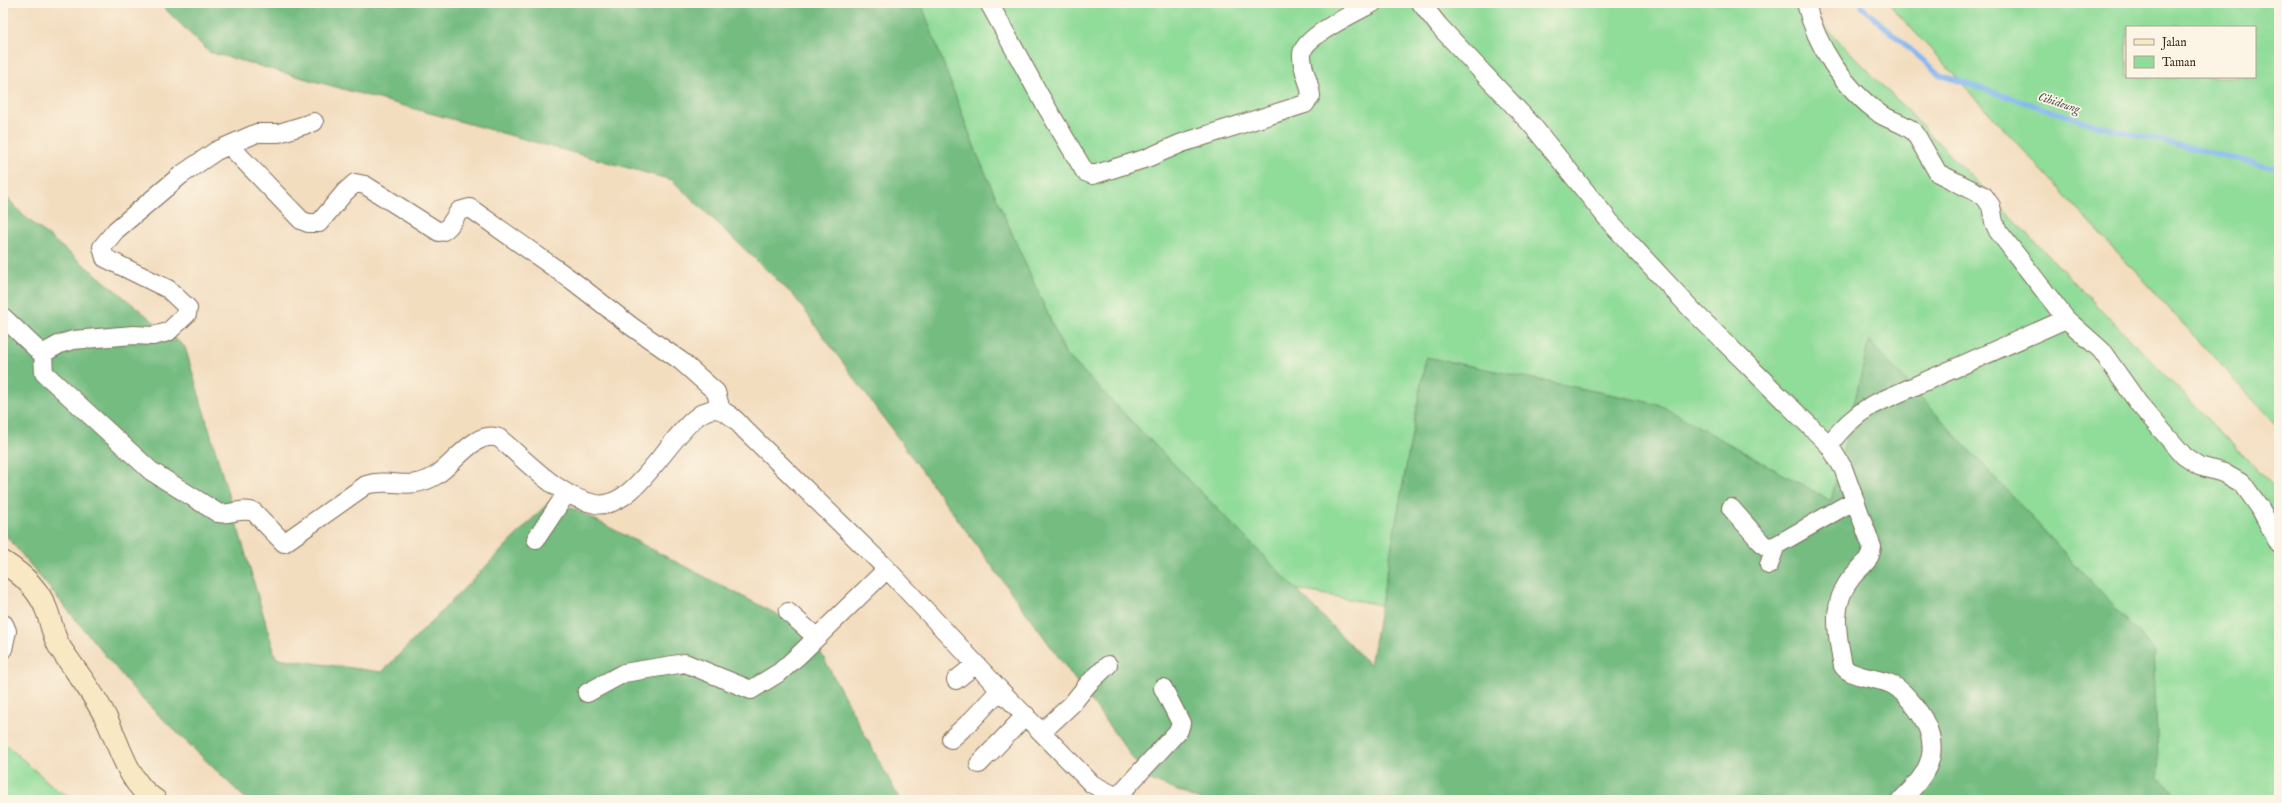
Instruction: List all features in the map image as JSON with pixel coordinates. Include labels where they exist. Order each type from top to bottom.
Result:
[{"type":"street","points":[[989,3],[1040,96],[1085,172],[1093,176],[1147,158],[1182,143],[1305,104],[1311,96],[1302,60],[1304,46],[1318,35],[1373,3]]},
{"type":"street","points":[[1421,3],[1439,26],[1532,125],[1611,223],[1693,311],[1829,445],[1843,468],[1872,547],[1871,557],[1852,577],[1842,592],[1836,608],[1843,666],[1846,671],[1852,674],[1877,678],[1895,686],[1922,716],[1933,746],[1929,762],[1917,785],[1901,800]]},
{"type":"street","points":[[1806,3],[1816,33],[1840,74],[1879,113],[1910,128],[1915,133],[1938,173],[1984,196],[1991,206],[1994,222],[1998,231],[2066,319],[2101,350],[2138,404],[2184,456],[2199,466],[2224,473],[2244,484],[2260,508],[2279,544]]},
{"type":"street","points":[[42,354],[60,344],[72,340],[134,335],[153,336],[168,332],[187,314],[188,308],[168,289],[106,258],[102,247],[116,230],[181,175],[216,151],[257,133],[279,133],[314,122]]},
{"type":"street","points":[[229,145],[301,220],[308,223],[319,222],[345,192],[356,184],[365,184],[439,232],[444,232],[459,211],[470,208],[573,281],[631,326],[682,361],[716,392],[721,410],[744,429],[887,569],[1000,690],[1092,784],[1117,798],[1179,730],[1181,723],[1163,688]]},
{"type":"street","points":[[3,317],[42,354],[44,357],[44,373],[151,471],[206,504],[218,513],[224,515],[247,510],[254,512],[284,543],[366,485],[373,483],[415,484],[424,482],[438,474],[477,441],[486,437],[499,438],[566,494],[595,504],[616,502],[630,491],[695,419],[712,410],[721,410]]},
{"type":"street","points":[[1829,445],[1839,430],[1872,405],[2066,319]]},
{"type":"street","points":[[536,539],[566,494]]},
{"type":"street","points":[[1731,508],[1765,546],[1772,547],[1855,500]]},
{"type":"street","points":[[1769,566],[1776,545]]},
{"type":"street","points":[[3,562],[27,580],[42,600],[58,644],[93,694],[122,755],[146,794],[155,800]]},
{"type":"street","points":[[587,693],[624,673],[685,663],[751,690],[780,672],[816,637],[844,613],[852,602],[887,569]]},
{"type":"street","points":[[788,612],[816,637]]},
{"type":"street","points":[[3,649],[7,631],[4,624]]},
{"type":"street","points":[[956,680],[976,664]]},
{"type":"street","points":[[1042,732],[1072,704],[1088,684],[1108,665]]},
{"type":"street","points":[[951,739],[971,721],[1000,690]]},
{"type":"street","points":[[979,764],[1026,715]]},
{"type":"green space","points":[[159,3],[921,3],[977,154],[1065,353],[1370,665],[1426,357],[1658,404],[1831,501],[1869,341],[2153,649],[2159,778],[2183,800],[1200,800],[1148,779],[794,296],[672,180],[209,52]]},
{"type":"green space","points":[[842,3],[1802,3],[2279,492],[2279,800],[2086,800],[1517,630],[1049,544]]},
{"type":"green space","points":[[1888,3],[2279,3],[2279,428]]},
{"type":"green space","points":[[3,193],[24,216],[185,347],[276,658],[382,672],[553,498],[809,631],[900,800],[247,800],[140,697],[3,532]]},
{"type":"green space","points":[[3,742],[57,790],[77,800],[3,800]]},
{"type":"waterway","name":"Cihideung","points":[[1862,3],[1862,7],[1940,75],[2092,124],[2279,169]]}]
